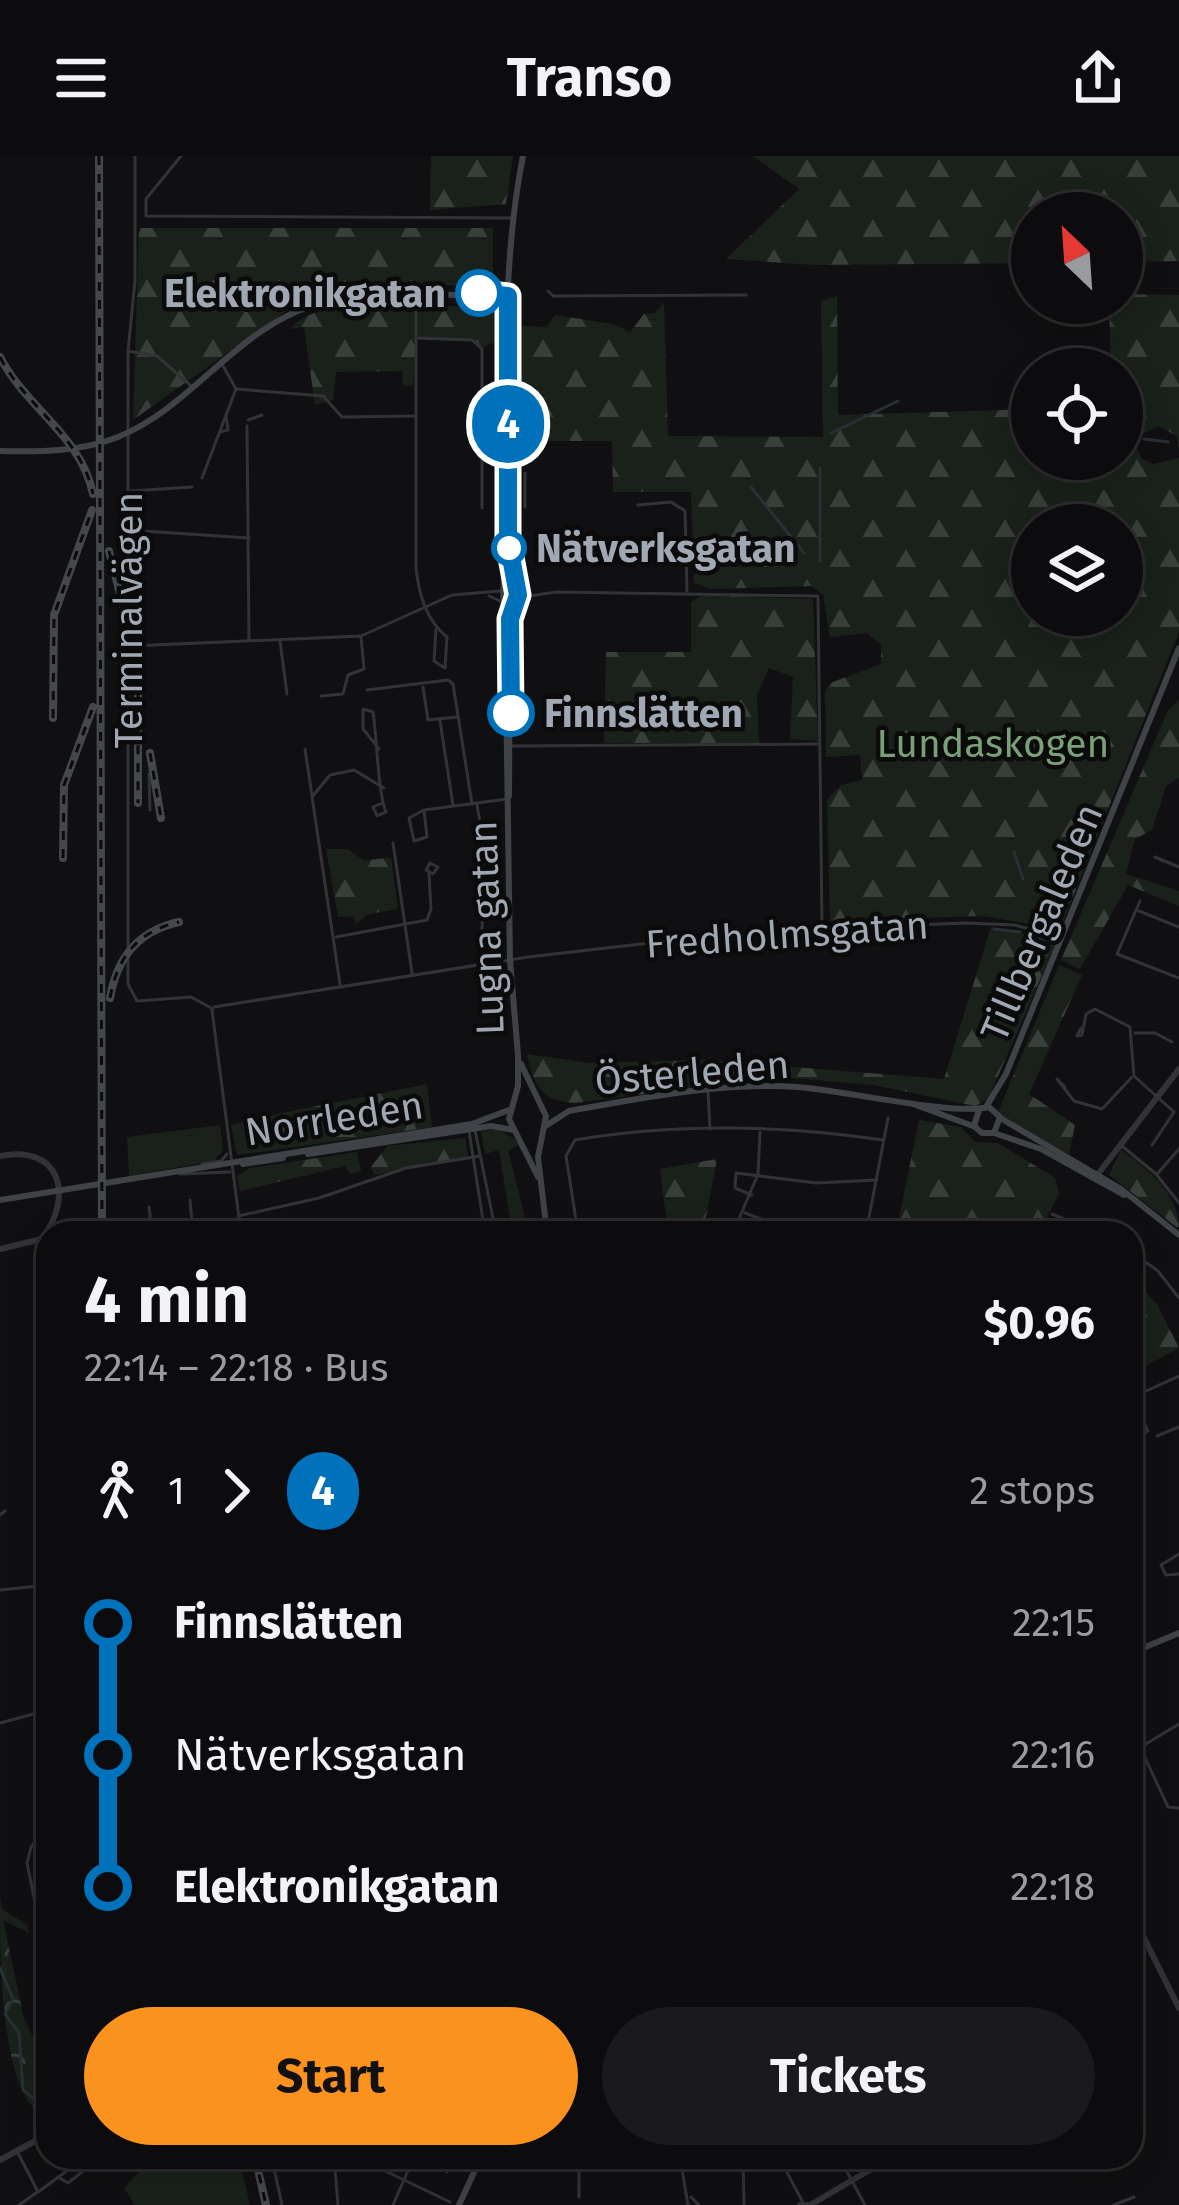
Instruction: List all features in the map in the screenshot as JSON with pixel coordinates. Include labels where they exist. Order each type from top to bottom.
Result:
[{"type":"main road","name":"Lugna gatan","points":[[508,746],[515,595],[508,541],[508,296],[513,218],[524,156]]},
{"type":"main road","points":[[464,296],[496,301],[508,309]]},
{"type":"main road","points":[[0,452],[67,450],[139,427],[265,328],[313,305],[344,298],[508,296]]},
{"type":"main road","name":"Lugna gatan","points":[[508,541],[501,589],[510,960],[518,1055],[512,1107]]},
{"type":"main road","points":[[501,589],[515,595]]},
{"type":"main road","points":[[502,602],[515,595]]},
{"type":"main road","name":"Tillbergaleden","points":[[974,1126],[1003,1081],[1179,648]]},
{"type":"main road","name":"Lugna gatan","points":[[518,1055],[542,1105]]},
{"type":"main road","name":"Tillbergaleden","points":[[994,1133],[1003,1081]]},
{"type":"main road","name":"Österleden","points":[[542,1105],[569,1111],[708,1090],[790,1087],[982,1109],[999,1115]]},
{"type":"main road","name":"Österleden","points":[[892,1098],[953,1114],[982,1133],[994,1133]]},
{"type":"main road","points":[[538,1177],[515,1131],[512,1107],[526,1099],[542,1105],[538,1177],[545,1221]]},
{"type":"main road","name":"Norrleden","points":[[472,1127],[512,1107]]},
{"type":"main road","name":"Österleden","points":[[543,1128],[569,1111]]},
{"type":"main road","points":[[999,1115],[1130,1197],[1179,1234]]},
{"type":"main road","name":"Norrleden","points":[[2,1200],[472,1127],[515,1131]]},
{"type":"main road","points":[[515,1131],[530,1136],[543,1128]]},
{"type":"main road","points":[[994,1133],[1041,1149],[1096,1177]]},
{"type":"main road","name":"Norrleden","points":[[163,1174],[231,1161]]},
{"type":"main road","points":[[1143,1648],[1179,1633]]},
{"type":"main road","points":[[455,2204],[474,2169]]},
{"type":"street","name":"Terminalvägen","points":[[135,156],[135,280],[128,351],[128,988],[137,1001],[191,997],[213,1009]]},
{"type":"street","points":[[181,156],[146,199],[146,216],[513,218]]},
{"type":"street","points":[[548,291],[553,296],[746,295]]},
{"type":"street","points":[[416,296],[416,568],[425,608],[436,629],[447,637],[445,668],[434,661],[436,629]]},
{"type":"street","points":[[416,338],[481,344],[482,508]]},
{"type":"street","points":[[128,351],[157,356],[192,386]]},
{"type":"street","points":[[220,362],[236,389]]},
{"type":"street","points":[[236,389],[322,397],[337,415],[416,416]]},
{"type":"street","points":[[202,478],[219,430],[228,430],[226,415],[236,389]]},
{"type":"street","points":[[249,642],[247,423],[262,415]]},
{"type":"street","points":[[525,473],[525,507]]},
{"type":"street","points":[[128,491],[192,487]]},
{"type":"street","points":[[638,505],[671,502],[685,511],[687,592]]},
{"type":"street","points":[[128,530],[250,538]]},
{"type":"street","points":[[128,646],[361,636],[452,595],[487,595],[501,589]]},
{"type":"street","points":[[515,595],[814,594],[821,605],[822,927]]},
{"type":"street","points":[[487,595],[502,602]]},
{"type":"street","points":[[321,696],[343,694],[344,680],[364,669],[361,636]]},
{"type":"street","points":[[280,639],[286,694]]},
{"type":"street","points":[[367,690],[448,680],[484,844],[482,930]]},
{"type":"street","points":[[422,684],[428,721],[458,717]]},
{"type":"street","points":[[379,749],[363,729],[363,709],[373,712],[379,749],[384,788],[382,803]]},
{"type":"street","points":[[440,721],[453,807]]},
{"type":"street","points":[[508,746],[822,745]]},
{"type":"street","points":[[305,749],[340,986]]},
{"type":"street","points":[[313,797],[329,775],[354,770],[384,788]]},
{"type":"street","points":[[149,774],[150,810]]},
{"type":"street","points":[[424,810],[427,837],[414,842],[409,818],[424,810],[508,799]]},
{"type":"street","points":[[393,843],[412,974]]},
{"type":"street","points":[[1163,861],[1179,867]]},
{"type":"street","points":[[334,937],[405,927],[430,915],[429,874]]},
{"type":"street","points":[[1140,901],[1118,957],[1179,978]]},
{"type":"street","points":[[1137,910],[1179,928]]},
{"type":"street","name":"Fredholmsgatan","points":[[213,1009],[234,1000],[510,960],[822,927],[994,924],[1063,938]]},
{"type":"street","points":[[213,1009],[239,1221]]},
{"type":"street","points":[[1081,1028],[1088,1011],[1098,1010],[1124,1021],[1133,1034],[1134,1076],[1174,1112],[1152,1145]]},
{"type":"street","points":[[1133,1034],[1155,1033],[1172,1042]]},
{"type":"street","points":[[1096,1177],[1179,1069]]},
{"type":"street","points":[[1065,1087],[1074,1101],[1102,1109],[1134,1076]]},
{"type":"street","points":[[708,1090],[710,1131]]},
{"type":"street","points":[[869,1221],[888,1118]]},
{"type":"street","points":[[472,1127],[493,1221]]},
{"type":"street","points":[[739,1221],[758,1174],[760,1130]]},
{"type":"street","points":[[577,1221],[568,1146],[575,1140],[622,1133],[760,1130],[883,1140]]},
{"type":"street","points":[[1120,1145],[1156,1174],[1179,1203]]},
{"type":"street","points":[[1156,1174],[1178,1154]]},
{"type":"street","points":[[0,1156],[37,1158],[57,1178],[59,1211],[53,1221]]},
{"type":"street","points":[[238,1216],[319,1198],[406,1168],[477,1156]]},
{"type":"street","points":[[477,1156],[483,1221]]},
{"type":"street","points":[[752,1195],[735,1188],[736,1173],[816,1183],[878,1180]]},
{"type":"street","points":[[190,1200],[192,1221]]},
{"type":"street","points":[[149,1207],[151,1221]]},
{"type":"street","points":[[744,1212],[768,1221]]},
{"type":"street","points":[[1052,1214],[1070,1221]]},
{"type":"street","points":[[0,1249],[36,1240]]},
{"type":"street","points":[[1143,1260],[1179,1298]]},
{"type":"street","points":[[1143,1390],[1179,1376]]},
{"type":"street","points":[[1157,1436],[1179,1426]]},
{"type":"street","points":[[1179,1554],[1161,1565],[1166,1575],[1179,1574]]},
{"type":"street","points":[[0,1590],[36,1586]]},
{"type":"street","points":[[0,1723],[36,1713]]},
{"type":"street","points":[[1143,1745],[1179,1724]]},
{"type":"street","points":[[1143,1753],[1168,1807],[1179,1808]]},
{"type":"street","points":[[36,1840],[27,1863],[36,1907]]},
{"type":"street","points":[[1143,1936],[1179,2008]]},
{"type":"street","points":[[0,2159],[36,2141]]},
{"type":"street","points":[[18,2151],[38,2192]]},
{"type":"street","points":[[274,2169],[282,2205]]},
{"type":"street","points":[[335,2169],[338,2205]]},
{"type":"street","points":[[381,2169],[455,2204]]},
{"type":"street","points":[[394,2205],[410,2169]]},
{"type":"street","points":[[441,2169],[447,2172]]},
{"type":"street","points":[[578,2197],[579,2169]]},
{"type":"street","points":[[682,2169],[688,2205]]},
{"type":"street","points":[[743,2169],[744,2205]]},
{"type":"street","points":[[786,2169],[806,2204],[873,2169]]},
{"type":"street","points":[[846,2169],[865,2205]]},
{"type":"street","points":[[20,2205],[58,2177]]},
{"type":"street","points":[[689,2196],[699,2205]]},
{"type":"street","points":[[1114,2205],[1134,2197]]},
{"type":"green space","points":[[431,156],[513,156],[506,204],[430,210]]},
{"type":"green space","points":[[753,156],[1179,156],[1179,261],[1143,262],[1143,192],[1011,192],[1011,263],[814,265],[726,259],[799,189]]},
{"type":"green space","points":[[139,228],[493,228],[493,285],[358,287],[297,303],[133,420]]},
{"type":"green space","name":"Lundaskogen","points":[[1143,294],[1179,295],[1179,447],[1177,436],[1158,426],[1143,435],[1143,348],[1110,348],[1110,324],[1143,324]]},
{"type":"green space","name":"Lundaskogen","points":[[837,296],[838,415],[1011,410],[1011,480],[1143,480],[1143,459],[1153,464],[1179,458],[1179,632],[1060,929],[982,916],[830,921],[827,800],[841,785],[862,780],[860,755],[826,757],[825,691],[830,683],[881,664],[881,645],[867,633],[830,637],[823,595],[811,586],[710,589],[694,583],[691,492],[613,492],[612,441],[514,441],[518,326],[546,327],[555,315],[613,324],[630,332],[644,314],[655,313],[664,303],[668,436],[823,437],[821,301]]},
{"type":"green space","points":[[404,304],[410,310],[433,305],[500,309],[502,340],[482,347],[473,339],[417,339],[413,386],[403,385],[402,371],[336,372],[333,400],[315,405],[304,327],[290,329],[328,309]]},
{"type":"green space","points":[[702,595],[813,599],[818,741],[790,739],[793,677],[769,668],[757,695],[759,743],[604,743],[606,652],[691,652],[691,602]]},
{"type":"green space","name":"Lundaskogen","points":[[1179,700],[1179,778],[1166,786],[1152,830],[1135,839],[1126,874],[1179,891],[1179,906],[1128,885],[1080,969],[1061,960],[1168,710]]},
{"type":"green space","points":[[326,849],[348,849],[363,860],[391,858],[398,909],[369,914],[355,924],[354,916],[338,917]]},
{"type":"green space","points":[[991,927],[1057,941],[988,1099],[975,1106],[874,1085],[779,1077],[574,1103],[546,1095],[532,1074],[527,1054],[589,1063],[707,1060],[944,1079]]},
{"type":"green space","points":[[1059,965],[1082,975],[1029,1094],[1075,1125],[1069,1154],[1008,1123],[999,1110]]},
{"type":"green space","points":[[427,1084],[432,1127],[289,1148],[276,1131],[282,1113]]},
{"type":"green space","points":[[282,1113],[276,1131],[289,1148],[237,1155],[231,1125]]},
{"type":"green space","points":[[919,1120],[961,1127],[975,1142],[998,1143],[1055,1178],[1059,1194],[1045,1221],[898,1221]]},
{"type":"green space","points":[[220,1125],[223,1150],[214,1161],[129,1176],[127,1137]]},
{"type":"green space","points":[[497,1128],[522,1144],[508,1150],[526,1221],[510,1221],[499,1150],[485,1154],[481,1132]]},
{"type":"green space","points":[[465,1138],[468,1156],[374,1175],[371,1167],[387,1146]]},
{"type":"green space","points":[[1121,1150],[1168,1194],[1179,1229],[1109,1175]]},
{"type":"green space","points":[[357,1152],[361,1171],[350,1174],[345,1166],[240,1191],[237,1176],[250,1168]]},
{"type":"green space","points":[[717,1159],[705,1221],[666,1221],[660,1169]]},
{"type":"green space","points":[[1143,1290],[1157,1304],[1179,1348],[1144,1367]]},
{"type":"green space","points":[[0,1899],[2,1909],[28,1926],[29,1933],[3,1920],[24,2019],[36,2042],[36,2109],[19,2083],[2,1988]]},
{"type":"green space","points":[[142,2169],[242,2169],[250,2205],[135,2205],[124,2188]]},
{"type":"waterway","points":[[831,433],[898,401]]},
{"type":"waterway","points":[[1144,439],[1168,442]]},
{"type":"waterway","points":[[820,468],[820,561]]},
{"type":"waterway","points":[[751,487],[804,553]]},
{"type":"waterway","points":[[1014,852],[1023,879]]},
{"type":"waterway","points":[[994,929],[1020,932]]},
{"type":"waterway","points":[[1027,934],[1042,940]]},
{"type":"waterway","points":[[1032,945],[1047,955]]},
{"type":"waterway","points":[[0,1968],[13,1999],[5,2014],[19,2033],[23,2090],[36,2100]]},
{"type":"railway","points":[[99,156],[102,1221]]},
{"type":"railway","points":[[0,357],[77,455],[93,494]]},
{"type":"railway","points":[[53,718],[54,615],[92,510]]},
{"type":"railway","points":[[109,551],[138,664],[138,803]]},
{"type":"railway","points":[[63,858],[64,785],[93,707]]},
{"type":"railway","points":[[150,753],[161,818]]},
{"type":"railway","points":[[110,998],[118,970],[132,948],[152,932],[179,922]]},
{"type":"railway","points":[[258,2169],[266,2205]]},
{"type":"bus line","name":"4","points":[[479,293],[508,296],[508,541],[511,578],[518,595],[510,619],[511,713]]},
{"type":"place","name":"Elektronikgatan","points":[[479,293]]},
{"type":"place","name":"Nätverksgatan","points":[[509,548]]},
{"type":"place","name":"Finnslätten","points":[[511,713]]}]
